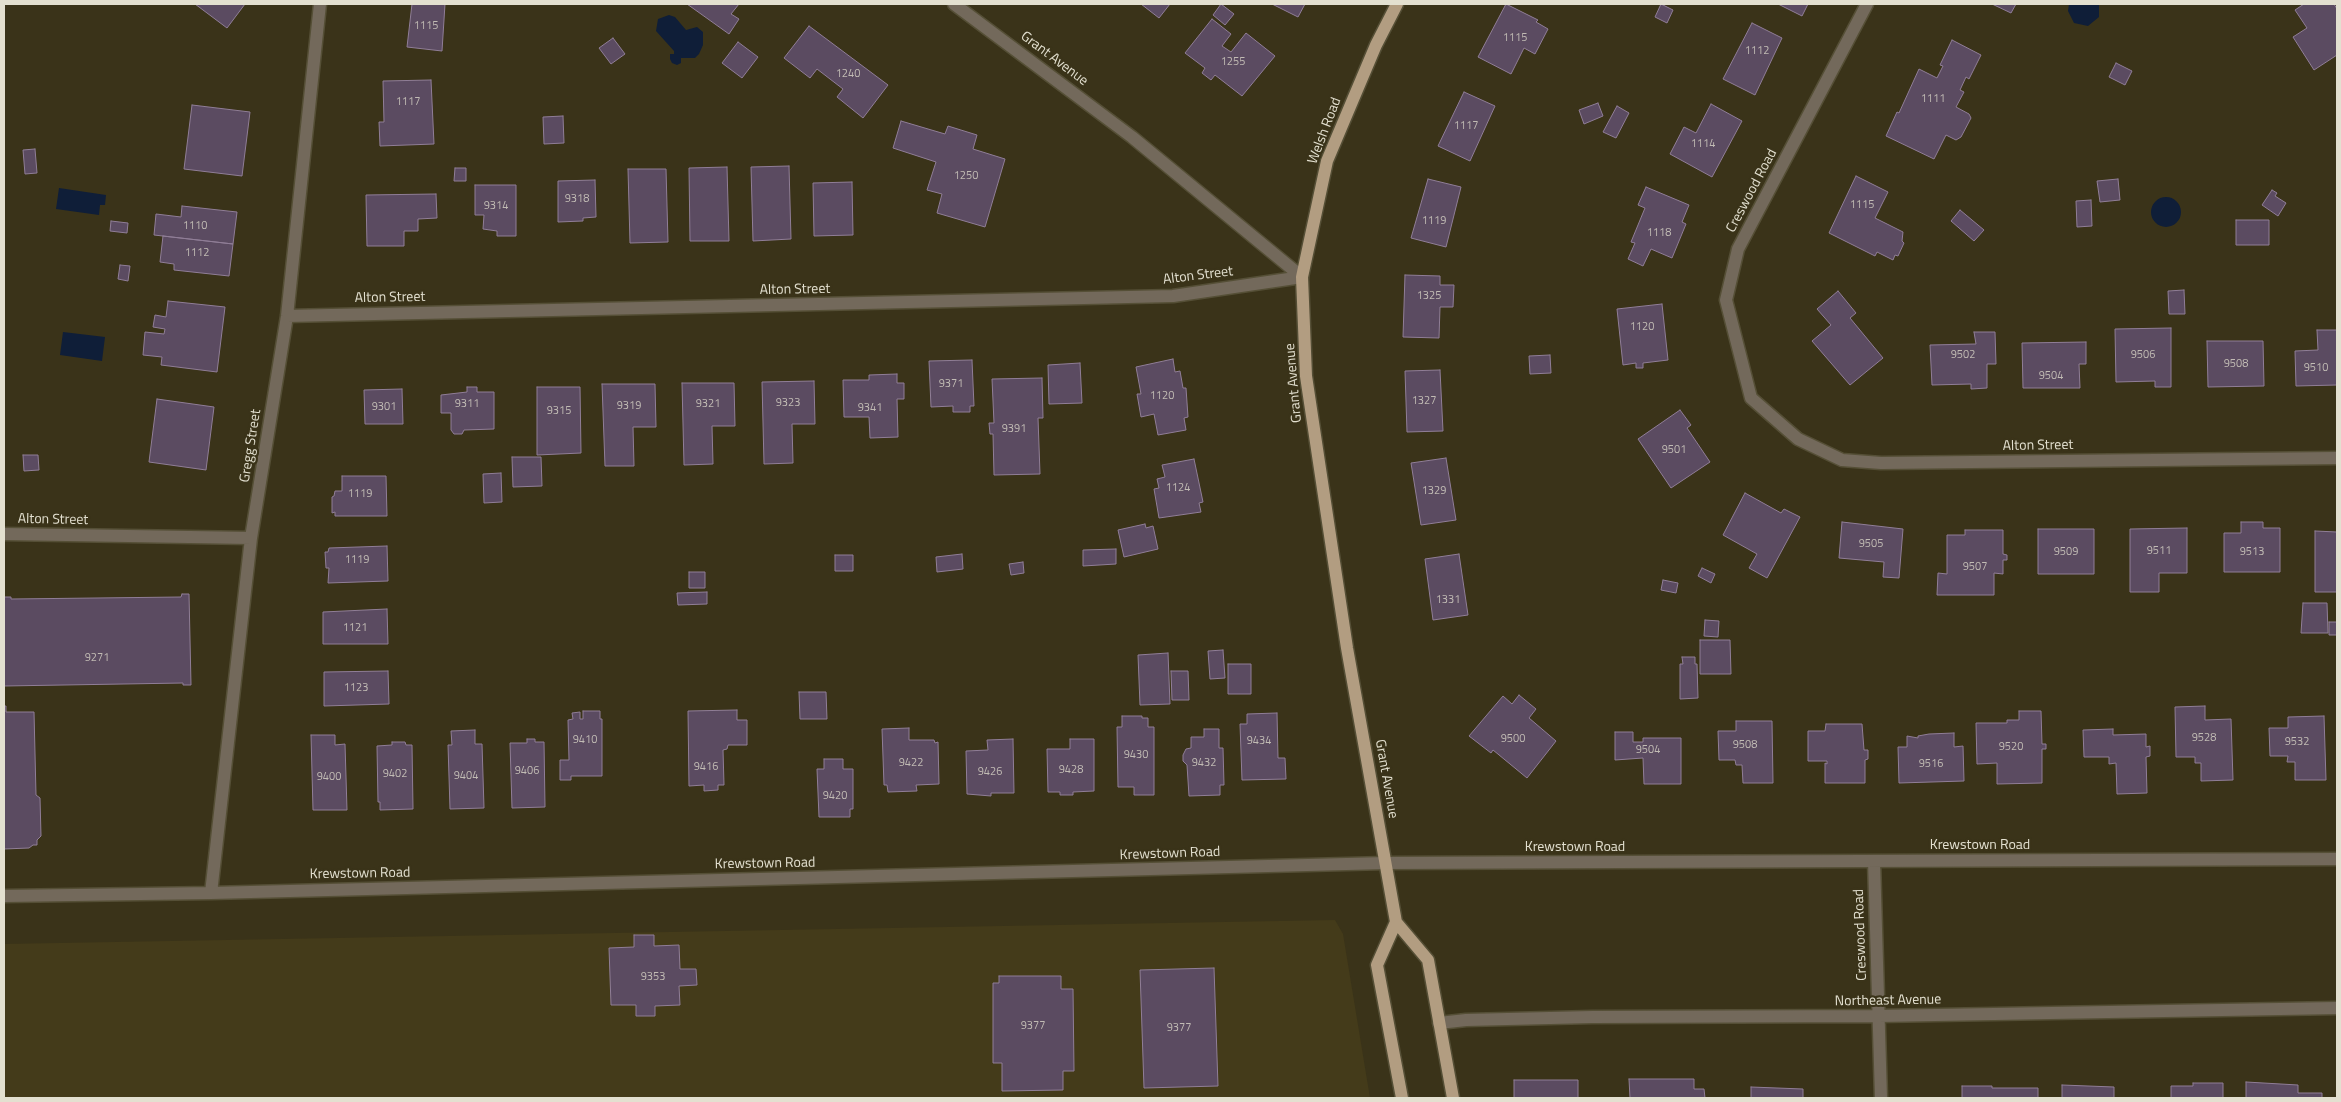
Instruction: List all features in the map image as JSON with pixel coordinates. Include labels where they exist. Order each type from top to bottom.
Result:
[{"type":"main road","name":"Welsh Road","points":[[1302,277],[1327,161],[1376,45],[1397,4]]},
{"type":"main road","name":"Grant Avenue","points":[[1302,277],[1306,376],[1317,457],[1347,648],[1396,922]]},
{"type":"main road","points":[[1402,1098],[1376,964],[1396,922],[1428,960],[1453,1098]]},
{"type":"street","name":"Gregg Street","points":[[211,893],[251,538],[288,316],[320,4]]},
{"type":"street","name":"Grant Avenue","points":[[954,4],[1132,136],[1302,277]]},
{"type":"street","name":"Creswood Road","points":[[1757,403],[1751,398],[1726,300],[1738,249],[1867,4]]},
{"type":"street","name":"Alton Street","points":[[288,316],[1173,296],[1302,277]]},
{"type":"street","name":"Alton Street","points":[[1757,403],[1798,439],[1842,460],[1891,463],[2337,458]]},
{"type":"street","name":"Alton Street","points":[[4,534],[251,538]]},
{"type":"street","name":"Krewstown Road","points":[[4,896],[211,893],[1386,863],[2337,858]]},
{"type":"street","name":"Creswood Road","points":[[1874,861],[1881,1098]]},
{"type":"street","name":"Northeast Avenue","points":[[1439,1023],[1466,1020],[1592,1017],[1879,1016],[2337,1008]]},
{"type":"shaded area","points":[[1335,920],[1343,934],[1370,1098],[4,1098],[4,944]]},
{"type":"water","points":[[2069,4],[2099,4],[2099,17],[2088,26],[2074,23],[2068,11]]},
{"type":"water","points":[[669,15],[675,17],[686,30],[697,27],[703,32],[703,45],[699,54],[695,58],[681,58],[681,63],[677,65],[672,63],[670,59],[670,54],[674,54],[674,51],[656,31],[658,19]]},
{"type":"water","points":[[59,188],[106,195],[105,205],[100,205],[99,215],[56,209]]},
{"type":"water","points":[[2166,197],[2172,198],[2180,206],[2180,218],[2172,226],[2166,227],[2160,226],[2152,218],[2151,212],[2152,206],[2160,198]]},
{"type":"water","points":[[63,332],[105,337],[102,361],[60,355]]},
{"type":"building","points":[[195,4],[245,4],[227,28]]},
{"type":"building","points":[[412,4],[445,4],[442,51],[407,47]]},
{"type":"building","points":[[687,4],[739,4],[731,14],[739,19],[729,34]]},
{"type":"building","points":[[1141,4],[1170,4],[1159,18]]},
{"type":"building","points":[[1221,4],[1234,14],[1225,25],[1213,15]]},
{"type":"building","points":[[1272,4],[1305,4],[1298,17]]},
{"type":"building","points":[[1506,4],[1538,20],[1536,22],[1548,29],[1535,54],[1524,48],[1511,74],[1478,57]]},
{"type":"building","points":[[1661,4],[1673,10],[1667,23],[1655,17]]},
{"type":"building","points":[[1778,4],[1808,4],[1802,16]]},
{"type":"building","points":[[1992,4],[2016,4],[2011,13]]},
{"type":"building","points":[[2304,4],[2334,4],[2337,9],[2337,55],[2314,70],[2293,37],[2307,28],[2295,10]]},
{"type":"building","points":[[1212,19],[1231,34],[1222,46],[1231,52],[1246,33],[1275,56],[1242,96],[1215,75],[1211,80],[1202,73],[1205,68],[1185,53]]},
{"type":"building","points":[[1752,23],[1782,38],[1755,95],[1723,79]]},
{"type":"building","points":[[809,26],[888,85],[863,118],[837,97],[843,89],[817,69],[810,78],[784,58]]},
{"type":"building","points":[[613,38],[625,54],[611,64],[599,48]]},
{"type":"building","points":[[1952,40],[1981,55],[1969,79],[1966,77],[1960,90],[1964,92],[1956,107],[1969,114],[1971,118],[1961,137],[1956,140],[1946,135],[1934,159],[1886,136],[1919,69],[1937,78],[1943,66],[1940,65]]},
{"type":"building","points":[[738,42],[758,57],[742,78],[722,63]]},
{"type":"building","points":[[2116,63],[2132,71],[2125,85],[2109,77]]},
{"type":"building","points":[[431,80],[434,144],[380,146],[379,122],[384,122],[383,81]]},
{"type":"building","points":[[1464,92],[1495,106],[1470,161],[1438,146]]},
{"type":"building","points":[[1598,103],[1603,116],[1584,124],[1579,110]]},
{"type":"building","points":[[1711,104],[1742,121],[1712,177],[1670,154],[1684,127],[1696,133]]},
{"type":"building","points":[[192,105],[250,112],[242,176],[184,169]]},
{"type":"building","points":[[1617,106],[1629,113],[1616,138],[1603,132]]},
{"type":"building","points":[[563,116],[564,143],[544,144],[543,117]]},
{"type":"building","points":[[901,121],[945,134],[948,126],[977,135],[973,149],[1005,159],[985,227],[937,213],[942,194],[927,190],[936,162],[893,148]]},
{"type":"building","points":[[35,149],[37,173],[25,174],[23,150]]},
{"type":"building","points":[[789,166],[791,239],[753,241],[751,167]]},
{"type":"building","points":[[727,167],[729,241],[690,241],[689,168]]},
{"type":"building","points":[[455,168],[466,168],[466,181],[454,181]]},
{"type":"building","points":[[628,169],[666,169],[668,242],[630,243]]},
{"type":"building","points":[[1856,176],[1888,192],[1875,218],[1903,232],[1902,241],[1904,243],[1898,256],[1895,255],[1893,260],[1877,252],[1875,256],[1829,233]]},
{"type":"building","points":[[1428,179],[1461,187],[1446,247],[1411,238]]},
{"type":"building","points":[[2118,179],[2120,200],[2100,202],[2097,181]]},
{"type":"building","points":[[595,180],[596,217],[583,218],[583,221],[558,222],[558,181]]},
{"type":"building","points":[[852,182],[853,235],[814,236],[813,183]]},
{"type":"building","points":[[475,185],[516,185],[516,236],[497,236],[497,231],[483,229],[484,215],[475,215]]},
{"type":"building","points":[[1646,187],[1689,205],[1682,222],[1686,224],[1672,258],[1651,249],[1643,266],[1628,259],[1635,243],[1631,242],[1645,208],[1638,205]]},
{"type":"building","points":[[2272,190],[2277,193],[2275,196],[2286,203],[2278,216],[2262,205]]},
{"type":"building","points":[[436,194],[437,218],[418,219],[418,231],[404,231],[404,246],[367,246],[366,195]]},
{"type":"building","points":[[2091,200],[2092,226],[2077,227],[2076,201]]},
{"type":"building","points":[[182,206],[237,212],[233,244],[154,235],[156,214],[181,217]]},
{"type":"building","points":[[1960,210],[1984,230],[1974,241],[1951,221]]},
{"type":"building","points":[[2236,220],[2269,220],[2269,245],[2236,245]]},
{"type":"building","points":[[111,221],[128,223],[127,233],[110,231]]},
{"type":"building","points":[[163,236],[233,244],[229,276],[174,270],[174,264],[160,262]]},
{"type":"building","points":[[120,265],[130,266],[128,281],[118,279]]},
{"type":"building","points":[[1405,275],[1440,276],[1440,285],[1454,285],[1453,307],[1440,307],[1439,338],[1403,337]]},
{"type":"building","points":[[2184,290],[2185,314],[2169,314],[2168,291]]},
{"type":"building","points":[[1838,291],[1856,313],[1850,318],[1883,358],[1850,385],[1812,341],[1831,325],[1817,309]]},
{"type":"building","points":[[168,301],[225,307],[217,372],[161,365],[162,357],[143,355],[145,332],[164,334],[165,329],[153,327],[155,315],[166,317]]},
{"type":"building","points":[[1662,304],[1668,360],[1643,363],[1643,368],[1636,368],[1636,363],[1623,365],[1617,309]]},
{"type":"building","points":[[2171,328],[2171,387],[2155,387],[2155,381],[2116,382],[2115,329]]},
{"type":"building","points":[[2317,330],[2337,330],[2337,385],[2296,386],[2295,351],[2318,350]]},
{"type":"building","points":[[1974,332],[1995,332],[1996,364],[1987,364],[1987,388],[1971,389],[1971,384],[1932,385],[1930,345],[1976,344]]},
{"type":"building","points":[[2207,341],[2263,341],[2264,386],[2208,387]]},
{"type":"building","points":[[2086,342],[2086,364],[2079,364],[2080,388],[2023,388],[2022,343]]},
{"type":"building","points":[[1550,355],[1551,373],[1530,374],[1529,356]]},
{"type":"building","points":[[1173,359],[1175,372],[1180,371],[1183,388],[1186,388],[1188,417],[1184,418],[1186,430],[1158,435],[1154,414],[1141,417],[1137,394],[1141,394],[1136,367]]},
{"type":"building","points":[[972,360],[974,406],[970,406],[970,412],[953,412],[953,406],[931,407],[929,361]]},
{"type":"building","points":[[1080,363],[1082,403],[1049,404],[1048,365]]},
{"type":"building","points":[[1440,370],[1443,431],[1407,432],[1405,371]]},
{"type":"building","points":[[897,374],[897,383],[904,383],[904,399],[897,399],[898,437],[870,438],[869,417],[844,417],[843,380],[869,380],[869,375]]},
{"type":"building","points":[[1042,378],[1043,418],[1038,418],[1040,474],[994,475],[993,434],[990,434],[989,423],[994,423],[992,379]]},
{"type":"building","points":[[814,381],[815,424],[792,424],[793,463],[764,464],[762,382]]},
{"type":"building","points":[[682,383],[734,383],[735,426],[712,426],[713,464],[684,465]]},
{"type":"building","points":[[602,384],[655,384],[656,427],[633,427],[634,466],[605,466]]},
{"type":"building","points":[[467,387],[477,387],[477,392],[494,392],[494,429],[464,430],[462,434],[454,434],[451,430],[451,413],[441,413],[441,395],[467,392]]},
{"type":"building","points":[[537,387],[580,387],[581,453],[537,455]]},
{"type":"building","points":[[402,389],[403,424],[365,424],[364,390]]},
{"type":"building","points":[[157,399],[214,407],[206,470],[149,462]]},
{"type":"building","points":[[1680,410],[1691,425],[1687,428],[1710,462],[1671,488],[1638,439]]},
{"type":"building","points":[[23,455],[38,455],[39,470],[24,471]]},
{"type":"building","points":[[512,457],[541,457],[542,486],[513,487]]},
{"type":"building","points":[[1446,458],[1456,520],[1421,525],[1411,463]]},
{"type":"building","points":[[1194,459],[1203,502],[1199,503],[1201,512],[1159,518],[1154,489],[1159,488],[1157,479],[1165,477],[1162,465]]},
{"type":"building","points":[[501,473],[502,502],[484,503],[483,474]]},
{"type":"building","points":[[342,476],[386,476],[387,516],[335,516],[335,512],[332,513],[332,497],[335,491],[342,491]]},
{"type":"building","points":[[1745,493],[1781,513],[1784,509],[1800,517],[1767,578],[1749,568],[1757,554],[1723,535]]},
{"type":"building","points":[[1842,522],[1903,529],[1899,578],[1883,577],[1884,562],[1839,558]]},
{"type":"building","points":[[2241,522],[2263,522],[2263,528],[2280,528],[2280,572],[2224,572],[2224,533],[2241,533]]},
{"type":"building","points":[[1145,524],[1146,528],[1153,526],[1158,549],[1124,557],[1118,530]]},
{"type":"building","points":[[2187,528],[2187,573],[2159,573],[2159,592],[2130,592],[2130,529]]},
{"type":"building","points":[[2038,529],[2094,529],[2094,574],[2038,574]]},
{"type":"building","points":[[1965,530],[2003,530],[2003,554],[2007,555],[2007,560],[2003,560],[2003,574],[1994,573],[1994,595],[1937,595],[1938,573],[1947,574],[1947,535],[1965,535]]},
{"type":"building","points":[[2315,531],[2337,532],[2337,592],[2315,592]]},
{"type":"building","points":[[387,546],[388,581],[328,583],[329,568],[326,568],[325,552],[328,552],[329,548]]},
{"type":"building","points":[[1116,549],[1116,564],[1083,566],[1083,550]]},
{"type":"building","points":[[962,554],[963,569],[937,572],[936,557]]},
{"type":"building","points":[[1459,554],[1468,615],[1433,620],[1425,559]]},
{"type":"building","points":[[835,555],[853,555],[853,571],[835,571]]},
{"type":"building","points":[[1023,562],[1024,573],[1011,575],[1009,564]]},
{"type":"building","points":[[1702,568],[1715,574],[1711,583],[1698,576]]},
{"type":"building","points":[[689,572],[705,572],[705,588],[689,588]]},
{"type":"building","points":[[1663,580],[1678,583],[1676,593],[1661,590]]},
{"type":"building","points":[[707,592],[707,604],[678,605],[677,593]]},
{"type":"building","points":[[182,594],[189,594],[191,685],[183,685],[183,683],[4,686],[4,597],[11,597],[11,599],[181,597]]},
{"type":"building","points":[[2303,603],[2327,603],[2328,633],[2301,633]]},
{"type":"building","points":[[387,609],[388,644],[323,644],[323,612]]},
{"type":"building","points":[[1705,620],[1719,621],[1718,637],[1704,636]]},
{"type":"building","points":[[2329,622],[2337,622],[2337,635],[2329,635]]},
{"type":"building","points":[[1700,640],[1730,640],[1731,674],[1700,674]]},
{"type":"building","points":[[1223,650],[1225,678],[1210,679],[1208,651]]},
{"type":"building","points":[[1168,653],[1170,704],[1140,705],[1138,655]]},
{"type":"building","points":[[1682,657],[1695,657],[1698,698],[1680,699],[1680,664],[1683,664]]},
{"type":"building","points":[[1228,664],[1251,664],[1251,694],[1228,694]]},
{"type":"building","points":[[388,671],[389,704],[324,706],[324,672]]},
{"type":"building","points":[[1171,671],[1188,671],[1189,700],[1172,700]]},
{"type":"building","points":[[799,692],[826,692],[827,719],[800,719]]},
{"type":"building","points":[[1519,695],[1536,709],[1529,718],[1556,741],[1527,778],[1493,750],[1491,753],[1469,736],[1503,696],[1512,704]]},
{"type":"building","points":[[4,706],[6,706],[6,712],[34,712],[36,795],[40,798],[41,836],[37,840],[37,845],[29,848],[4,849]]},
{"type":"building","points":[[2205,706],[2205,720],[2231,719],[2233,780],[2201,781],[2201,763],[2195,763],[2195,757],[2176,757],[2175,707]]},
{"type":"building","points":[[737,710],[737,720],[747,720],[747,745],[728,745],[727,749],[723,750],[724,785],[718,785],[718,790],[704,791],[704,785],[689,786],[688,711]]},
{"type":"building","points":[[583,711],[600,711],[600,719],[602,719],[602,776],[571,776],[571,780],[560,780],[560,760],[569,760],[568,720],[573,719],[572,713],[580,712],[580,719],[583,719]]},
{"type":"building","points":[[2019,711],[2041,711],[2042,744],[2046,744],[2046,749],[2042,749],[2042,783],[1997,784],[1997,763],[1977,764],[1976,723],[2007,723],[2007,720],[2019,720]]},
{"type":"building","points":[[1277,713],[1278,758],[1285,758],[1286,779],[1242,780],[1240,724],[1247,724],[1247,714]]},
{"type":"building","points":[[1122,716],[1142,716],[1142,718],[1148,718],[1148,727],[1154,727],[1154,795],[1134,795],[1134,787],[1118,787],[1117,727],[1122,727]]},
{"type":"building","points":[[2324,716],[2326,780],[2295,780],[2295,762],[2287,762],[2288,756],[2270,756],[2269,728],[2288,728],[2288,717]]},
{"type":"building","points":[[1736,721],[1772,721],[1773,783],[1743,783],[1742,765],[1736,765],[1735,760],[1719,760],[1718,731],[1736,731]]},
{"type":"building","points":[[1826,724],[1862,724],[1864,750],[1868,750],[1868,759],[1865,760],[1865,783],[1825,783],[1825,763],[1827,764],[1827,761],[1808,761],[1808,731],[1825,731]]},
{"type":"building","points":[[909,728],[909,740],[934,740],[935,743],[938,742],[939,784],[916,785],[917,791],[888,792],[887,785],[884,785],[882,729]]},
{"type":"building","points":[[1204,729],[1219,729],[1219,748],[1223,748],[1224,785],[1220,785],[1220,795],[1189,796],[1187,765],[1183,761],[1183,755],[1186,749],[1191,748],[1191,737],[1204,737]]},
{"type":"building","points":[[2113,729],[2113,735],[2146,734],[2146,747],[2150,746],[2150,756],[2146,757],[2147,793],[2117,794],[2116,763],[2109,764],[2109,757],[2084,757],[2083,730]]},
{"type":"building","points":[[475,730],[475,744],[482,744],[484,808],[450,809],[448,745],[452,745],[451,731]]},
{"type":"building","points":[[1615,732],[1633,732],[1633,742],[1643,742],[1643,738],[1681,738],[1681,784],[1644,784],[1643,758],[1615,760]]},
{"type":"building","points":[[1954,733],[1954,747],[1963,746],[1964,781],[1899,783],[1898,747],[1907,747],[1907,736],[1918,738],[1918,736],[1929,734]]},
{"type":"building","points":[[311,735],[335,735],[335,745],[345,744],[347,810],[313,810]]},
{"type":"building","points":[[527,739],[535,739],[535,742],[544,742],[545,807],[512,808],[510,743],[527,743]]},
{"type":"building","points":[[1013,739],[1014,793],[991,793],[991,796],[967,794],[966,751],[988,750],[987,740]]},
{"type":"building","points":[[1070,739],[1094,739],[1094,791],[1073,792],[1073,795],[1060,795],[1060,792],[1048,792],[1047,749],[1070,749]]},
{"type":"building","points":[[392,742],[405,742],[406,745],[412,745],[413,809],[380,810],[380,802],[378,802],[377,746],[392,745]]},
{"type":"building","points":[[824,759],[843,759],[843,769],[853,769],[853,809],[850,809],[850,817],[819,817],[817,769],[824,769]]},
{"type":"building","points":[[634,935],[654,935],[654,946],[679,945],[680,969],[696,969],[697,985],[679,986],[680,1005],[655,1006],[655,1016],[636,1016],[636,1005],[611,1005],[609,948],[634,947]]},
{"type":"building","points":[[1214,968],[1218,1086],[1144,1088],[1140,970]]},
{"type":"building","points":[[999,976],[1061,976],[1061,989],[1073,989],[1074,1071],[1063,1071],[1063,1090],[1002,1091],[1002,1063],[993,1063],[993,983],[999,983]]},
{"type":"building","points":[[1629,1079],[1694,1079],[1694,1089],[1704,1089],[1705,1098],[1630,1098]]},
{"type":"building","points":[[1514,1080],[1578,1080],[1578,1098],[1514,1098]]},
{"type":"building","points":[[2246,1082],[2298,1085],[2298,1093],[2322,1093],[2322,1098],[2246,1098]]},
{"type":"building","points":[[2193,1083],[2223,1083],[2223,1098],[2171,1098],[2171,1086],[2193,1086]]},
{"type":"building","points":[[2062,1085],[2114,1087],[2114,1098],[2062,1098]]},
{"type":"building","points":[[1962,1086],[2038,1088],[2038,1098],[1962,1098]]},
{"type":"building","points":[[1751,1087],[1803,1089],[1803,1098],[1751,1098]]}]
